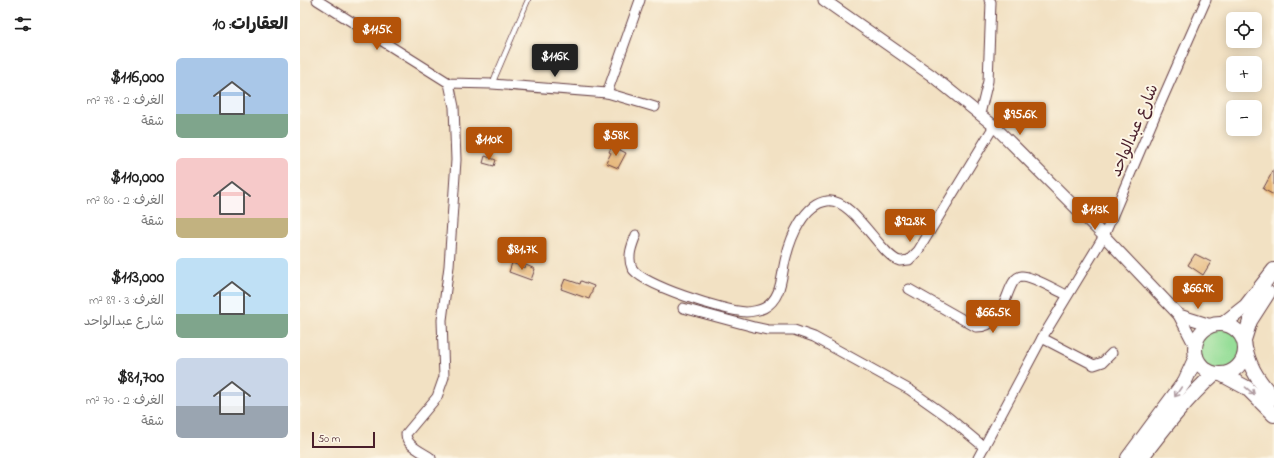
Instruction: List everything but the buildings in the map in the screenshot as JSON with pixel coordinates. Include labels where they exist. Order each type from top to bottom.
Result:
[{"type":"main road","points":[[1128,458],[1177,394],[1185,381],[1196,352],[1198,338],[1204,330],[1217,325],[1246,306],[1274,270]]},
{"type":"main road","points":[[1141,458],[1177,411],[1197,389],[1218,374],[1230,373],[1238,367],[1243,360],[1250,321],[1271,295]]},
{"type":"main road","points":[[1217,325],[1232,326],[1239,332],[1245,346],[1250,365],[1257,379],[1274,398]]},
{"type":"main road","points":[[1196,352],[1206,370],[1247,388],[1274,415]]},
{"type":"street","points":[[316,0],[449,83],[492,84],[607,93],[655,107]]},
{"type":"street","points":[[607,93],[640,0]]},
{"type":"street","points":[[824,0],[931,76],[994,126],[1104,236],[1179,315],[1196,352]]},
{"type":"street","name":"شارع عبدالواحد","points":[[978,458],[1042,338],[1104,236],[1206,0]]},
{"type":"street","points":[[980,114],[988,81],[990,1]]},
{"type":"street","points":[[431,458],[409,443],[406,439],[406,434],[437,397],[444,378],[442,320],[449,266],[456,160],[454,107],[449,83]]},
{"type":"street","points":[[636,235],[630,253],[632,267],[641,277],[700,302],[747,312],[763,309],[772,303],[778,291],[793,236],[806,214],[819,202],[830,200],[839,203],[865,225],[889,255],[900,261],[909,260],[918,251],[994,126]]},
{"type":"street","points":[[909,289],[976,327],[983,327],[991,324],[999,314],[1012,285],[1018,277],[1023,276],[1031,278],[1068,296]]},
{"type":"street","points":[[683,308],[754,327],[768,330],[794,330],[814,337],[910,390],[948,417],[984,447]]},
{"type":"street","points":[[1179,315],[1217,325]]},
{"type":"street","points":[[1042,338],[1094,365],[1103,362],[1112,353]]},
{"type":"lane","points":[[492,84],[528,0]]},
{"type":"green space","points":[[1220,327],[1232,331],[1238,337],[1242,349],[1238,361],[1232,367],[1220,371],[1208,367],[1202,361],[1198,349],[1202,337],[1208,331]]}]
